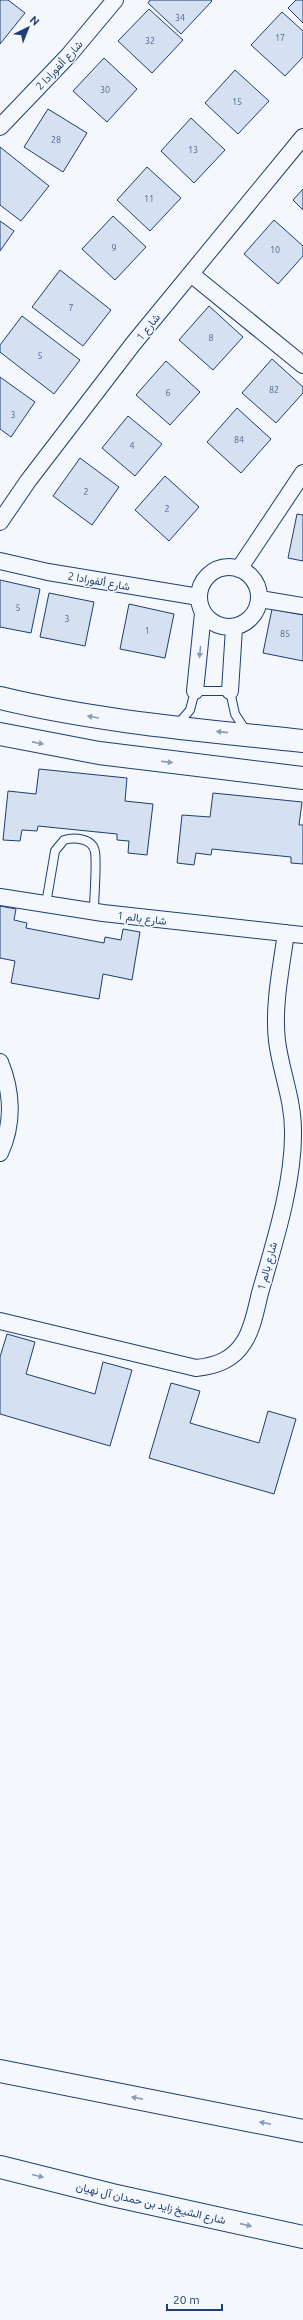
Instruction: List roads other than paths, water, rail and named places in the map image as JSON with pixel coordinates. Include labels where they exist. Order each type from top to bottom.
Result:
[{"type":"main road","points":[[0,698],[45,709],[104,719],[303,741]]},
{"type":"main road","points":[[0,734],[99,753],[303,778]]},
{"type":"main road","points":[[0,2071],[303,2131]]},
{"type":"main road","name":"شارع الشيخ زايد بن حمدان آل نهيان","points":[[0,2167],[112,2195],[303,2237]]},
{"type":"street","name":"شارع ألفورادا 2","points":[[0,127],[73,50],[115,0]]},
{"type":"street","name":"شارع 1","points":[[0,522],[80,412],[303,137]]},
{"type":"street","points":[[191,274],[303,365]]},
{"type":"street","points":[[239,569],[303,473]]},
{"type":"street","name":"شارع ألفورادا 2","points":[[0,561],[56,573],[199,597]]},
{"type":"street","points":[[196,691],[203,613],[199,597],[205,579],[212,573],[230,567],[239,569],[255,580],[260,599],[252,618],[234,628],[220,626],[203,613]]},
{"type":"street","points":[[260,599],[303,606]]},
{"type":"street","points":[[230,691],[234,628]]},
{"type":"street","name":"شارع بالم 1","points":[[0,897],[94,911],[303,935]]},
{"type":"street","name":"شارع بالم 1","points":[[0,1321],[196,1368],[210,1367],[224,1362],[236,1353],[245,1342],[273,1247],[293,1148],[291,1100],[277,1042],[277,1024],[286,933]]},
{"type":"street","points":[[0,1062],[10,1093],[10,1111],[8,1129],[0,1153]]},
{"type":"lane","points":[[175,727],[190,710],[196,691],[230,691],[235,714],[249,735]]},
{"type":"lane","points":[[46,904],[55,851],[64,840],[76,838],[88,842],[95,852],[94,911]]}]
